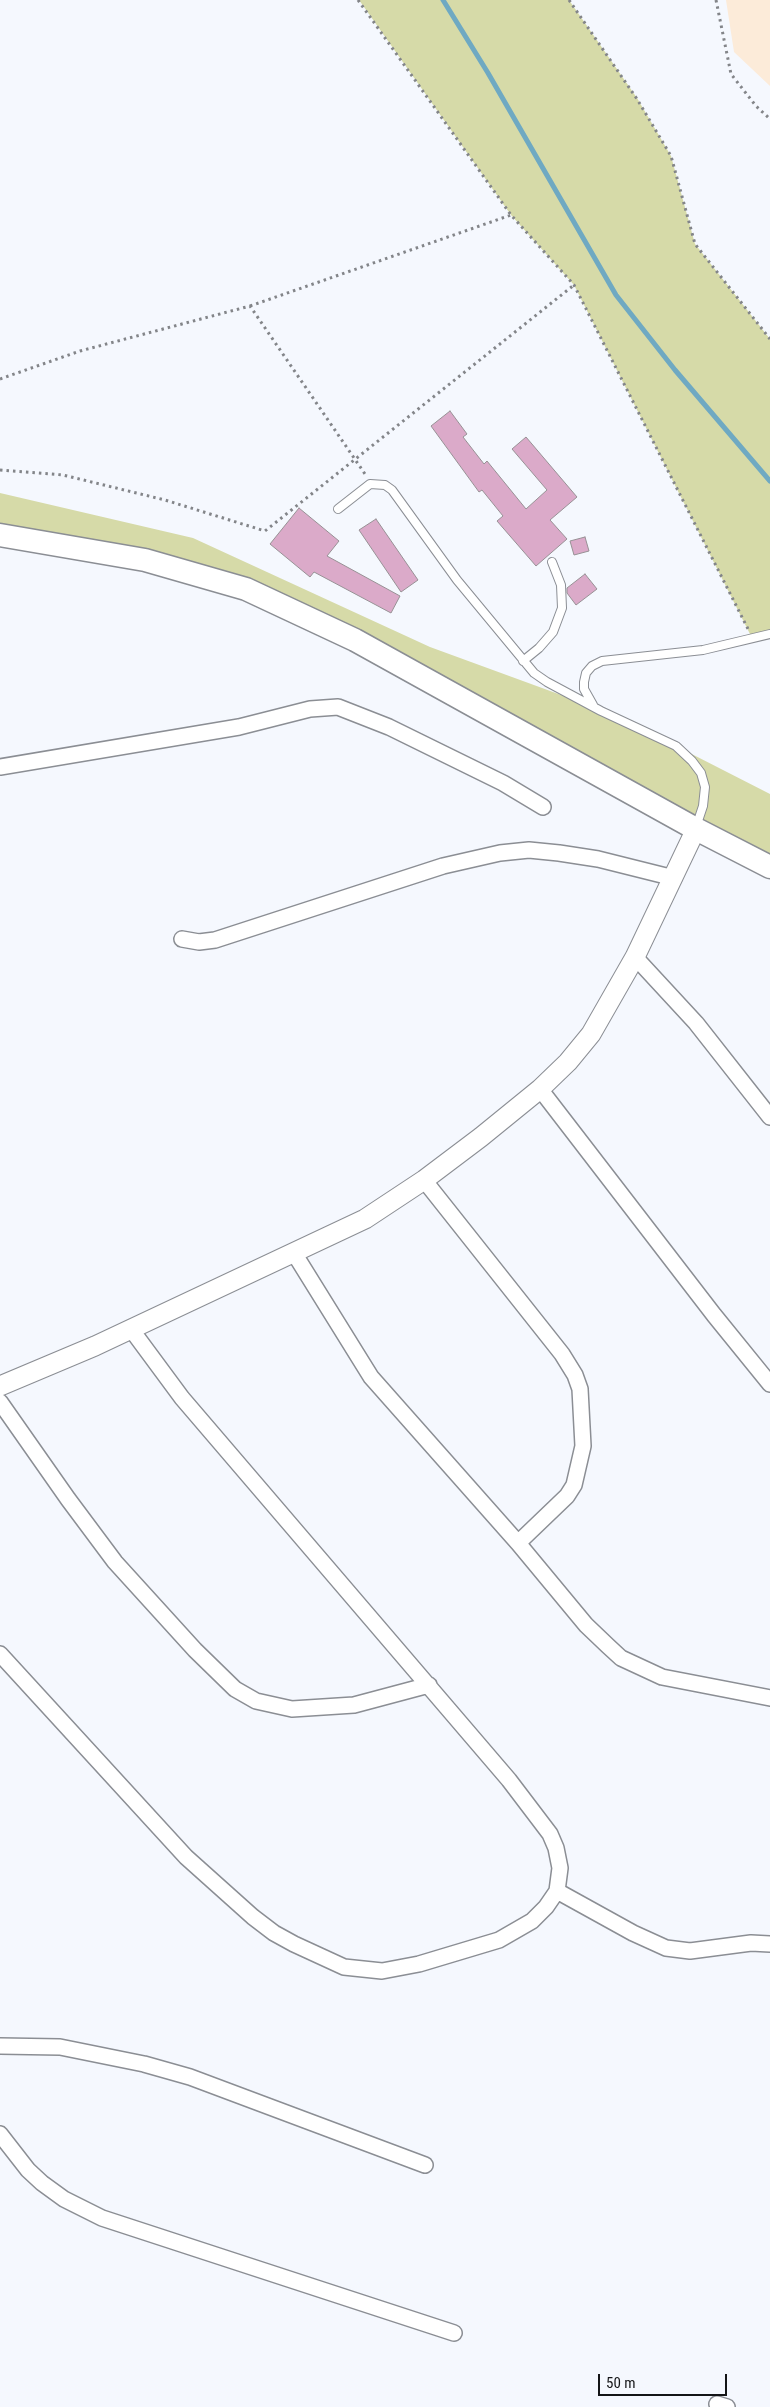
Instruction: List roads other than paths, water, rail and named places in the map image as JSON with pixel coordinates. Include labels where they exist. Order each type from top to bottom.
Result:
[{"type":"main road","points":[[0,535],[145,560],[246,589],[355,640],[696,829],[770,867]]},
{"type":"street","points":[[0,767],[239,727],[310,709],[338,707],[398,731],[503,783],[543,807]]},
{"type":"street","points":[[0,1386],[131,1329],[365,1219],[424,1180],[540,1089],[568,1062],[591,1034],[635,957],[696,829]]},
{"type":"street","points":[[182,939],[199,942],[215,940],[443,866],[500,853],[529,850],[559,853],[674,878]]},
{"type":"street","points":[[635,957],[696,1024],[770,1117]]},
{"type":"street","points":[[540,1089],[714,1315],[770,1384]]},
{"type":"street","points":[[424,1180],[562,1354],[575,1375],[580,1389],[583,1417],[583,1446],[574,1485],[567,1496],[518,1543]]},
{"type":"street","points":[[294,1254],[371,1377],[518,1543],[586,1625],[621,1658],[662,1677],[770,1698]]},
{"type":"street","points":[[0,1654],[186,1857],[253,1917],[274,1933],[344,1967],[382,1972],[427,1962],[499,1940],[532,1921],[546,1907],[556,1891],[560,1877],[559,1862],[550,1834],[509,1780],[429,1685],[182,1398],[131,1329]]},
{"type":"street","points":[[0,1402],[37,1458],[116,1562],[195,1650],[235,1689],[256,1701],[292,1709],[354,1705],[429,1685]]},
{"type":"street","points":[[556,1891],[633,1933],[666,1948],[690,1951],[751,1943],[770,1944]]},
{"type":"street","points":[[0,2046],[60,2046],[181,2074],[425,2165]]},
{"type":"street","points":[[0,2134],[28,2170],[42,2182],[64,2199],[102,2218],[454,2333]]},
{"type":"lane","points":[[338,509],[355,493],[370,484],[385,485],[392,490],[457,580],[523,661],[546,682],[676,746],[692,761],[701,773],[705,787],[703,806],[696,829]]},
{"type":"lane","points":[[523,661],[553,632],[560,615],[563,598],[561,585],[552,562]]},
{"type":"lane","points":[[594,707],[584,689],[584,682],[586,673],[592,666],[602,661],[703,650],[770,634]]},
{"type":"waterway","points":[[443,0],[488,73],[616,295],[675,370],[770,481]]}]
